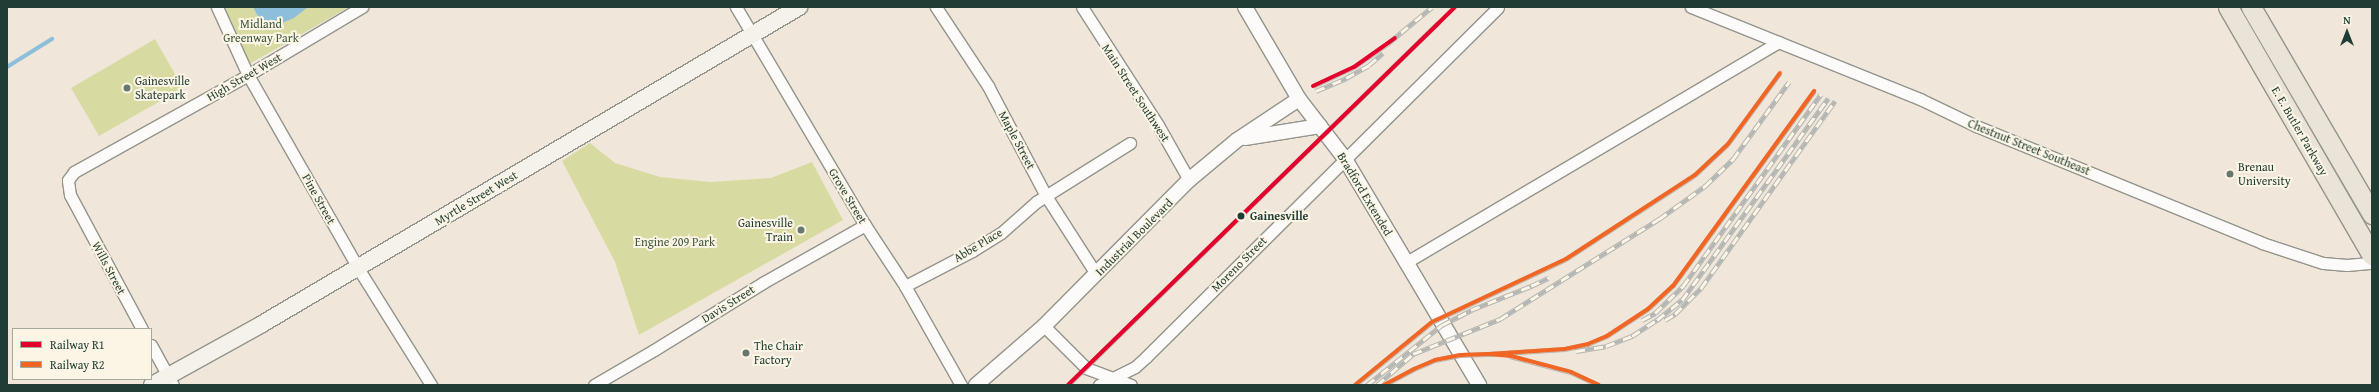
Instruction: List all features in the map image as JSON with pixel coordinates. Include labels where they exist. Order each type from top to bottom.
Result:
[{"type":"highway","name":"E. E. Butler Parkway","points":[[2228,7],[2372,255]]},
{"type":"highway","name":"E. E. Butler Parkway","points":[[2251,7],[2372,214]]},
{"type":"main road","name":"Myrtle Street West","points":[[152,385],[170,380],[262,324],[799,7]]},
{"type":"street","name":"Pine Street","points":[[216,7],[248,75],[358,268],[431,385]]},
{"type":"street","name":"High Street West","points":[[76,206],[70,195],[68,180],[74,172],[248,75],[362,7]]},
{"type":"street","name":"Grove Street","points":[[736,7],[864,225],[904,286],[961,385]]},
{"type":"street","name":"Maple Street","points":[[936,7],[988,86],[1046,196],[1096,274]]},
{"type":"street","name":"Main Street Southwest","points":[[1082,7],[1158,125],[1189,180]]},
{"type":"street","name":"Bradford Extended","points":[[1245,7],[1299,99],[1345,159],[1405,263],[1479,385]]},
{"type":"street","name":"Moreno Street","points":[[1099,385],[1135,367],[1146,357],[1498,7]]},
{"type":"street","name":"Chestnut Street Southeast","points":[[1691,7],[1920,99],[1976,126],[2262,243],[2323,263],[2347,265],[2372,263]]},
{"type":"street","points":[[1405,263],[1780,42]]},
{"type":"street","name":"Industrial Boulevard","points":[[976,385],[1044,326],[1189,180],[1236,140],[1299,99]]},
{"type":"street","points":[[1236,140],[1320,126]]},
{"type":"street","name":"Abbe Place","points":[[904,286],[972,251],[1001,233],[1046,196],[1130,143]]},
{"type":"street","name":"Wills Street","points":[[76,206],[141,328]]},
{"type":"street","name":"Davis Street","points":[[594,385],[764,282],[864,225]]},
{"type":"street","points":[[1044,326],[1086,368],[1111,379],[1131,385]]},
{"type":"street","points":[[152,347],[170,380]]},
{"type":"green space","name":"Midland Greenway Park","points":[[223,7],[349,7],[249,64]]},
{"type":"green space","name":"Gainesville Skatepark","points":[[155,39],[183,88],[99,136],[71,88]]},
{"type":"green space","name":"Engine 209 Park","points":[[590,143],[615,163],[660,177],[711,182],[771,178],[812,162],[843,220],[639,335],[615,262],[562,161]]},
{"type":"water","points":[[253,7],[308,7],[294,18],[272,27],[261,22]]},
{"type":"waterway","points":[[7,67],[52,39]]},
{"type":"railway","points":[[1313,86],[1354,67],[1387,44],[1432,7]]},
{"type":"railway","points":[[1068,385],[1439,22]]},
{"type":"railway","points":[[1316,91],[1346,78],[1369,65],[1383,53]]},
{"type":"railway","points":[[1355,385],[1432,322],[1566,259],[1695,175],[1728,144],[1780,73]]},
{"type":"railway","points":[[1377,385],[1413,354],[1500,319],[1659,219],[1705,186],[1733,159],[1789,82]]},
{"type":"railway","points":[[1489,354],[1565,349],[1588,344],[1607,336],[1648,309],[1673,286],[1814,91]]},
{"type":"railway","points":[[1642,320],[1655,313],[1683,286],[1821,94]]},
{"type":"railway","points":[[1576,351],[1606,346],[1632,336],[1657,320],[1682,300],[1828,98]]},
{"type":"railway","points":[[1665,320],[1675,314],[1701,288],[1835,101]]},
{"type":"railway","points":[[1367,385],[1442,325],[1471,310],[1548,278]]},
{"type":"railway","points":[[1384,385],[1435,360],[1461,355],[1494,354]]},
{"type":"railway","points":[[1510,356],[1571,372],[1599,385]]},
{"type":"rail line","name":"R1","points":[[1068,385],[1455,7]]},
{"type":"rail line","name":"R1","points":[[1313,86],[1354,67],[1395,38]]},
{"type":"rail line","name":"R2","points":[[1355,385],[1432,322],[1566,259],[1695,175],[1728,144],[1780,73]]},
{"type":"rail line","name":"R2","points":[[1489,354],[1565,349],[1588,344],[1607,336],[1648,309],[1673,286],[1814,91]]},
{"type":"rail line","name":"R2","points":[[1384,385],[1435,360],[1461,355],[1489,354],[1511,356],[1571,372],[1599,385]]},
{"type":"place","name":"Gainesville Skatepark","points":[[127,88]]},
{"type":"place","name":"Brenau University","points":[[2230,174]]},
{"type":"place","name":"Gainesville","points":[[1241,216]]},
{"type":"place","name":"Gainesville Train","points":[[801,230]]},
{"type":"place","name":"The Chair Factory","points":[[746,353]]}]
